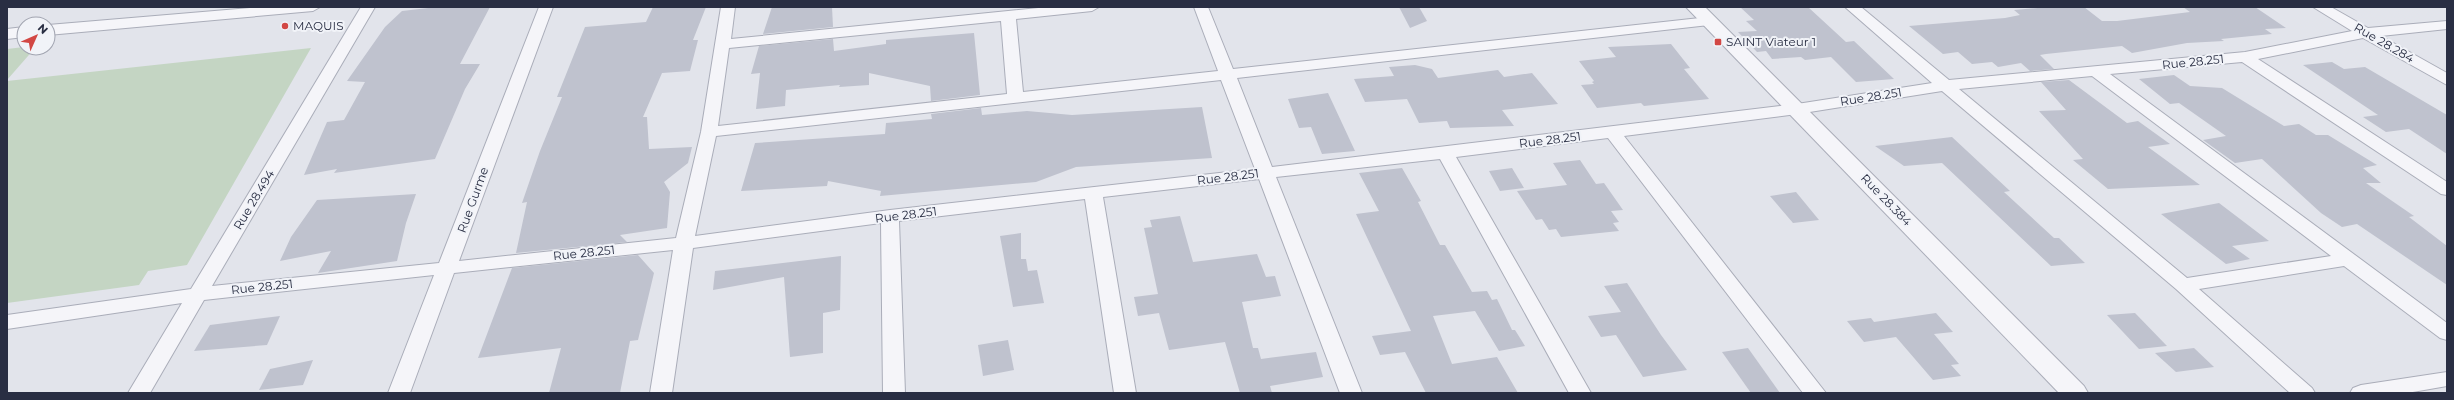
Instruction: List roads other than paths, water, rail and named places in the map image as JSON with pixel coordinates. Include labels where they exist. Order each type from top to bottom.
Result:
[{"type":"street","points":[[56,29],[210,12],[313,7]]},
{"type":"street","name":"Rue 28.494","points":[[139,393],[368,7]]},
{"type":"street","name":"Rue Gurme","points":[[399,393],[449,267],[546,7]]},
{"type":"street","points":[[661,393],[684,243],[709,132],[728,7]]},
{"type":"street","points":[[722,44],[1092,7]]},
{"type":"street","points":[[1201,7],[1351,393]]},
{"type":"street","points":[[1852,7],[1947,85],[2183,285],[2304,393]]},
{"type":"street","name":"Rue 28.284","points":[[2320,7],[2447,80]]},
{"type":"street","points":[[709,132],[1227,75],[1702,14]]},
{"type":"street","name":"Rue 28.384","points":[[1702,14],[2075,393]]},
{"type":"street","points":[[1008,15],[1015,98]]},
{"type":"street","name":"Rue 28.251","points":[[7,322],[199,294],[684,243],[890,216],[1445,153],[1797,109],[1947,85],[2245,57],[2366,34],[2447,25]]},
{"type":"street","points":[[2245,57],[2447,190]]},
{"type":"street","points":[[2097,72],[2447,333]]},
{"type":"street","points":[[1612,132],[1815,393]]},
{"type":"street","points":[[1445,153],[1580,393]]},
{"type":"street","points":[[1093,193],[1125,393]]},
{"type":"street","points":[[890,216],[894,393]]},
{"type":"street","points":[[2183,285],[2348,259]]},
{"type":"street","points":[[2361,393],[2447,379]]},
{"type":"place","name":"MAQUIS","points":[[285,26]]},
{"type":"place","name":"SAINT Viateur 1","points":[[1718,42]]}]
